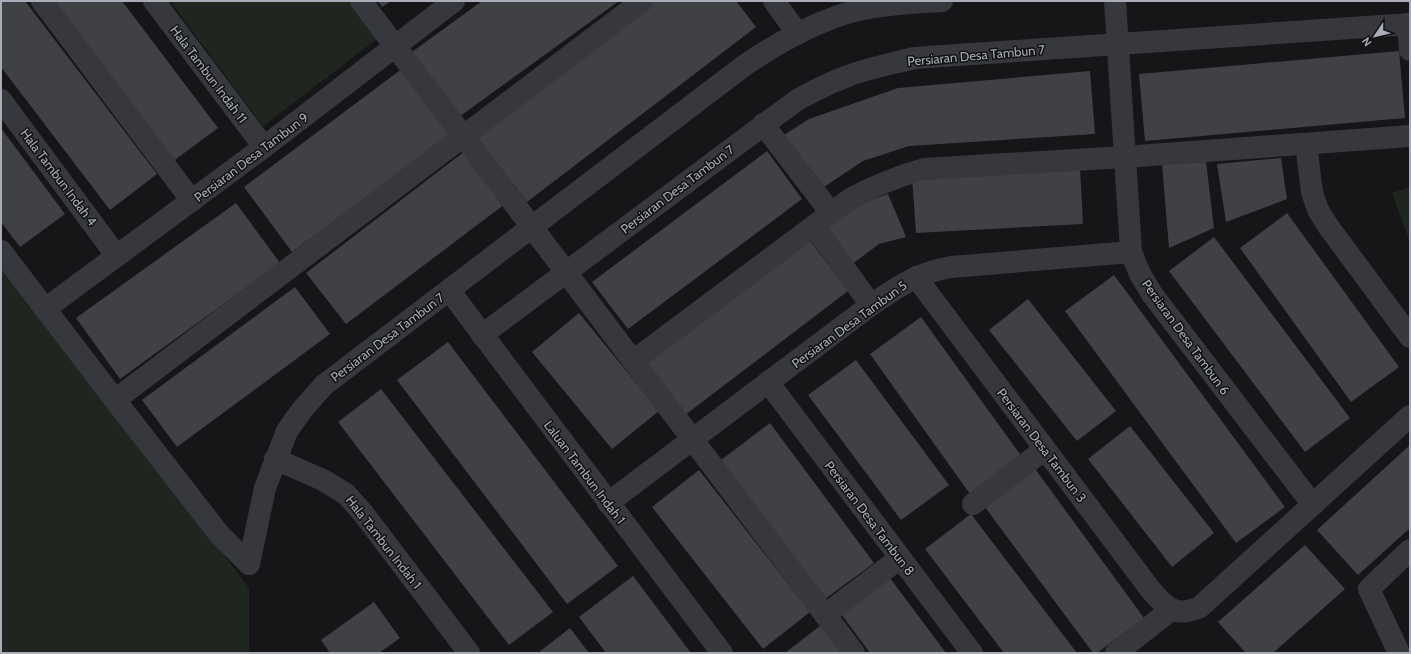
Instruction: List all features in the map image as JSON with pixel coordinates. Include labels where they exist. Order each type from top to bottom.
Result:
[{"type":"street","points":[[42,1],[192,201]]},
{"type":"street","name":"Hala Tambun Indah 11","points":[[154,1],[264,147]]},
{"type":"street","points":[[361,1],[854,653]]},
{"type":"street","name":"Persiaran Desa Tambun 9","points":[[45,309],[264,147],[454,1]]},
{"type":"street","points":[[1,251],[114,400],[642,1]]},
{"type":"street","points":[[774,1],[798,34]]},
{"type":"street","name":"Persiaran Desa Tambun 7","points":[[114,400],[219,534],[249,564],[265,488],[275,459],[287,431],[302,410],[324,385],[769,49],[827,20],[856,11],[895,5],[942,1]]},
{"type":"street","name":"Persiaran Desa Tambun 6","points":[[1115,1],[1131,252],[1140,274],[1152,294],[1313,505]]},
{"type":"street","points":[[1409,24],[1410,50]]},
{"type":"street","name":"Persiaran Desa Tambun 7","points":[[482,335],[763,124],[797,100],[848,75],[906,60],[921,58],[1409,24]]},
{"type":"street","name":"Hala Tambun Indah 4","points":[[1,100],[116,255]]},
{"type":"street","points":[[763,124],[831,213]]},
{"type":"street","points":[[633,360],[850,199],[866,190],[904,174],[924,169],[1124,157],[1410,136]]},
{"type":"street","points":[[1306,144],[1312,192],[1318,210],[1328,226],[1410,337]]},
{"type":"street","points":[[814,226],[871,305]]},
{"type":"street","name":"Persiaran Desa Tambun 5","points":[[608,503],[871,305],[896,288],[916,277],[933,270],[951,267],[1131,252]]},
{"type":"street","name":"Persiaran Desa Tambun 3","points":[[916,277],[1150,589],[1160,601],[1171,610]]},
{"type":"street","name":"Laluan Tambun Indah 1","points":[[449,290],[722,653]]},
{"type":"street","name":"Persiaran Desa Tambun 8","points":[[768,382],[972,653]]},
{"type":"street","points":[[1116,653],[1171,610],[1180,612],[1190,611],[1200,607],[1410,416]]},
{"type":"street","points":[[973,504],[1045,450]]},
{"type":"street","name":"Hala Tambun Indah 1","points":[[275,459],[323,480],[346,494],[363,513],[469,653]]},
{"type":"street","points":[[1399,653],[1369,589],[1410,550]]},
{"type":"street","points":[[825,615],[900,558]]},
{"type":"shaded area","points":[[170,1],[348,1],[377,39],[263,126]]},
{"type":"shaded area","points":[[1410,187],[1410,242],[1392,193]]},
{"type":"shaded area","points":[[1,262],[249,588],[249,653],[1,653]]},
{"type":"building","points":[[1,1],[25,1],[157,174],[110,210],[1,67]]},
{"type":"building","points":[[52,1],[122,1],[218,128],[172,162]]},
{"type":"building","points":[[378,1],[391,1],[382,7]]},
{"type":"building","points":[[482,1],[619,1],[459,117],[412,52]]},
{"type":"building","points":[[655,1],[736,1],[756,27],[527,202],[477,137]]},
{"type":"building","points":[[1399,51],[1405,118],[1145,141],[1139,74]]},
{"type":"building","points":[[403,68],[452,133],[292,252],[244,187]]},
{"type":"building","points":[[1090,71],[1095,134],[909,146],[863,161],[824,187],[784,135],[809,119],[898,88]]},
{"type":"building","points":[[1,128],[65,214],[20,247],[1,222]]},
{"type":"building","points":[[465,151],[505,204],[346,324],[306,273]]},
{"type":"building","points":[[767,151],[802,199],[628,329],[592,282]]},
{"type":"building","points":[[1281,158],[1287,199],[1226,222],[1217,164]]},
{"type":"building","points":[[1206,162],[1214,228],[1169,248],[1162,164]]},
{"type":"building","points":[[1080,168],[1083,224],[916,233],[912,177]]},
{"type":"building","points":[[888,194],[906,237],[879,244],[851,265],[824,227],[850,207]]},
{"type":"building","points":[[236,203],[280,263],[120,379],[76,318]]},
{"type":"building","points":[[1287,213],[1399,367],[1351,402],[1240,248]]},
{"type":"building","points":[[1214,237],[1350,418],[1305,452],[1169,271]]},
{"type":"building","points":[[809,239],[848,291],[685,415],[645,362]]},
{"type":"building","points":[[1114,275],[1285,507],[1236,543],[1065,311]]},
{"type":"building","points":[[295,287],[330,334],[177,447],[142,400]]},
{"type":"building","points":[[1028,299],[1116,411],[1077,441],[989,330]]},
{"type":"building","points":[[579,313],[659,411],[612,449],[532,352]]},
{"type":"building","points":[[921,317],[1022,457],[970,494],[870,354]]},
{"type":"building","points":[[448,342],[618,566],[567,604],[397,380]]},
{"type":"building","points":[[856,360],[949,485],[901,520],[808,395]]},
{"type":"building","points":[[381,389],[553,612],[509,645],[338,422]]},
{"type":"building","points":[[770,423],[874,563],[825,599],[721,460]]},
{"type":"building","points":[[1130,426],[1214,533],[1172,567],[1088,459]]},
{"type":"building","points":[[1410,445],[1410,528],[1358,575],[1317,530]]},
{"type":"building","points":[[1033,466],[1144,618],[1097,653],[1093,653],[982,503]]},
{"type":"building","points":[[699,470],[810,612],[763,649],[652,507]]},
{"type":"building","points":[[971,514],[1077,653],[1004,653],[925,549]]},
{"type":"building","points":[[1305,545],[1345,589],[1273,653],[1246,653],[1218,622]]},
{"type":"building","points":[[633,576],[691,653],[606,653],[579,617]]},
{"type":"building","points":[[890,578],[946,653],[870,653],[842,615]]},
{"type":"building","points":[[374,602],[400,638],[379,653],[330,653],[321,640]]},
{"type":"building","points":[[821,625],[842,653],[785,653]]},
{"type":"building","points":[[570,628],[589,653],[538,653]]}]
